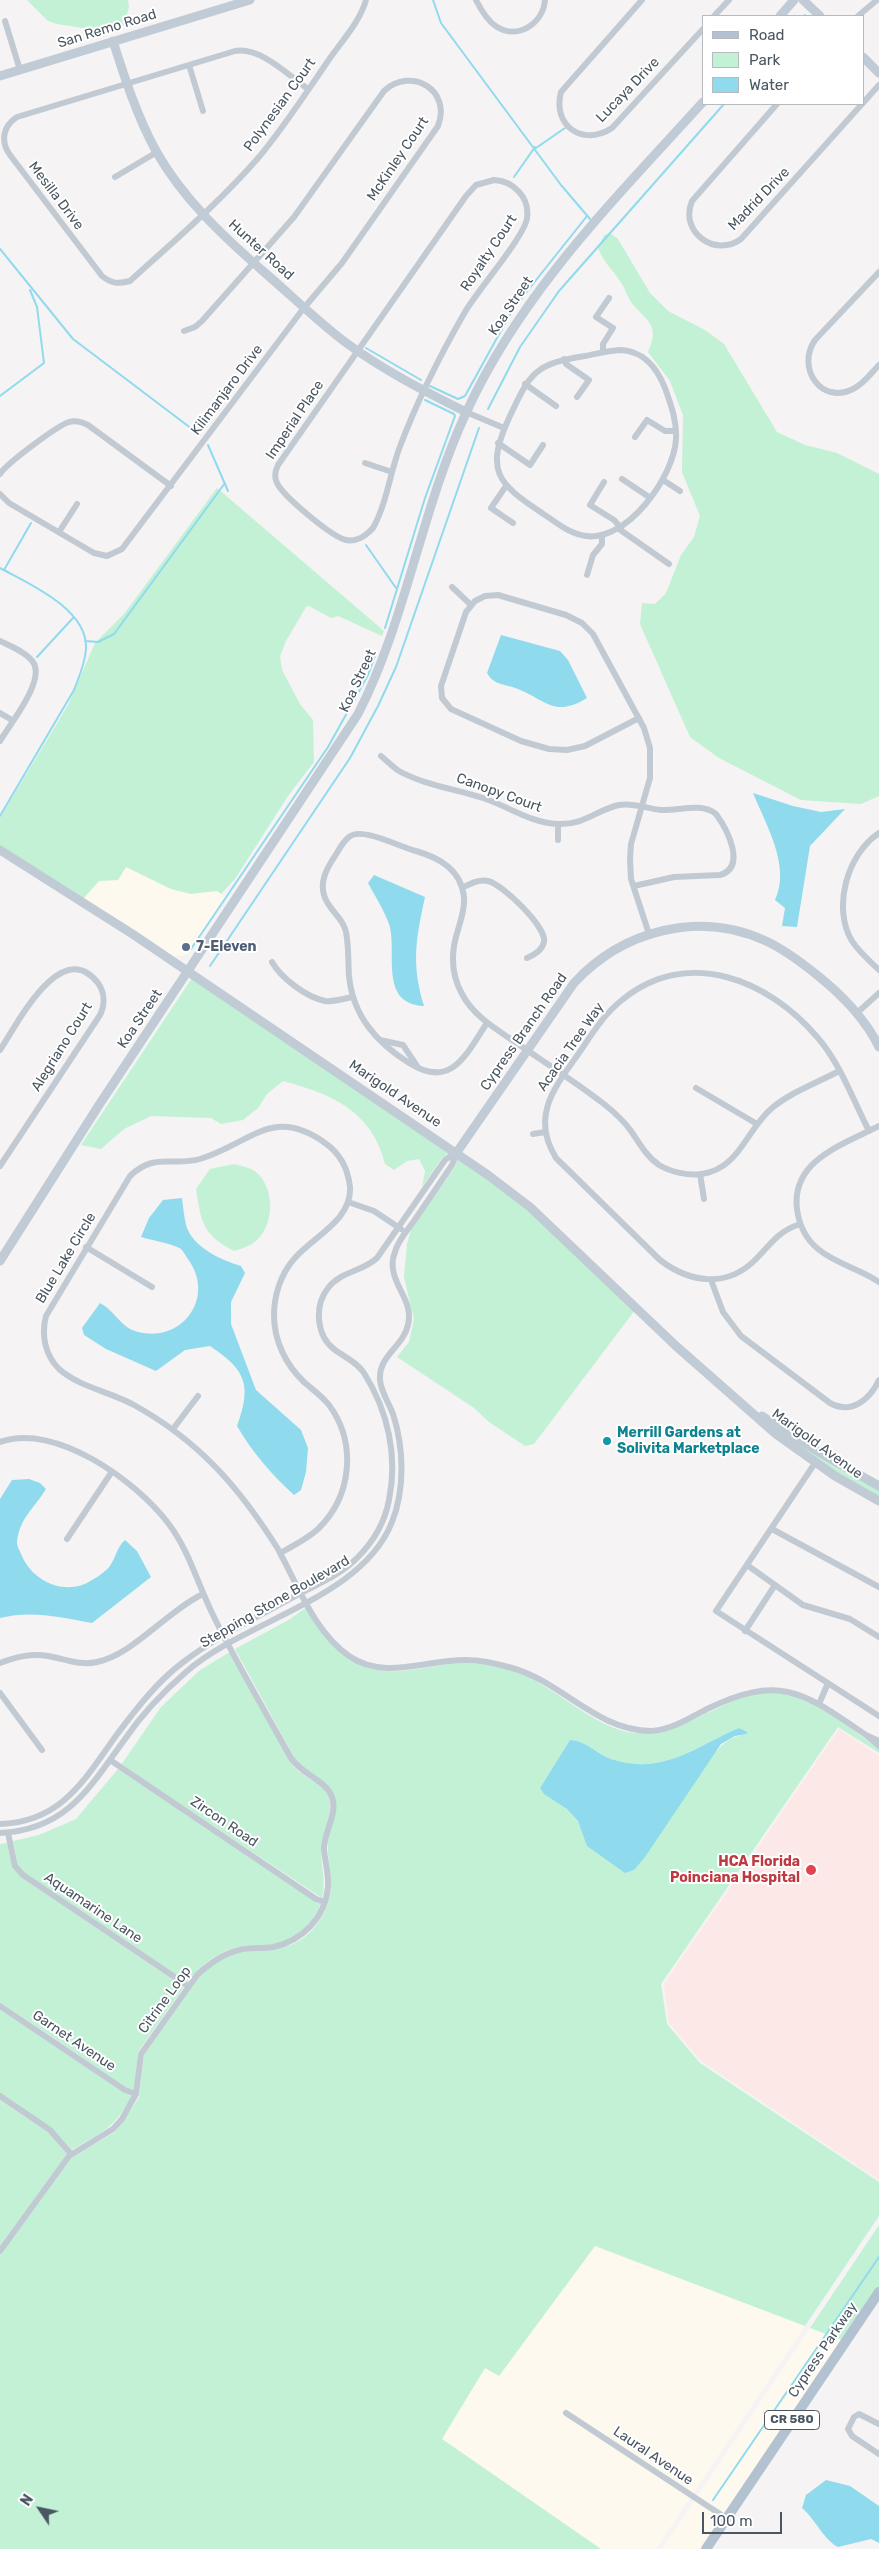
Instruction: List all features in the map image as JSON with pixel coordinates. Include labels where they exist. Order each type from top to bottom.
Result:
[{"type":"main road","name":"San Remo Road","points":[[0,76],[237,2],[250,0]]},
{"type":"main road","points":[[781,15],[794,0]]},
{"type":"main road","points":[[803,0],[819,15]]},
{"type":"main road","name":"Hunter Road","points":[[113,42],[135,109],[156,152],[202,215],[303,309],[357,351],[423,390],[466,412]]},
{"type":"main road","points":[[864,58],[879,72]]},
{"type":"main road","name":"Koa Street","points":[[1,1256],[338,748],[374,683],[396,625],[442,473],[466,412],[500,347],[545,280],[702,103]]},
{"type":"main road","name":"Marigold Avenue","points":[[0,850],[188,972],[456,1152],[530,1207],[676,1346],[776,1434],[856,1490],[879,1501]]},
{"type":"main road","name":"Cypress Branch Road","points":[[456,1152],[567,992],[583,974],[612,951],[649,934],[681,927],[704,926],[726,929],[759,938],[787,952],[833,989],[857,1013],[879,1047]]},
{"type":"main road","name":"Marigold Avenue","points":[[743,1404],[817,1451],[879,1486]]},
{"type":"main road","name":"Cypress Parkway","points":[[706,2549],[879,2292]]},
{"type":"street","name":"Polynesian Court","points":[[202,215],[259,156],[308,90],[358,16],[366,0]]},
{"type":"street","points":[[476,0],[493,24],[503,30],[514,32],[526,29],[537,20],[543,10],[545,0]]},
{"type":"street","name":"Lucaya Drive","points":[[642,0],[561,92],[562,116],[568,126],[578,133],[594,136],[612,128],[702,30]]},
{"type":"street","points":[[715,15],[729,0]]},
{"type":"street","points":[[859,15],[876,0]]},
{"type":"street","points":[[5,21],[20,70]]},
{"type":"street","points":[[127,83],[230,52],[251,51],[308,90]]},
{"type":"street","points":[[189,65],[203,111]]},
{"type":"street","name":"McKinley Court","points":[[184,331],[195,327],[294,217],[384,92],[398,82],[409,80],[419,82],[430,89],[440,105],[438,126],[342,263],[303,309]]},
{"type":"street","name":"Mesilla Drive","points":[[127,83],[17,117],[10,123],[4,134],[6,150],[92,264],[110,282],[119,284],[130,281],[202,215]]},
{"type":"street","name":"Madrid Drive","points":[[864,103],[879,86]]},
{"type":"street","name":"Madrid Drive","points":[[776,105],[692,201],[689,212],[690,224],[696,234],[706,242],[725,246],[741,239],[862,105]]},
{"type":"street","points":[[115,177],[156,152]]},
{"type":"street","name":"Royalty Court","points":[[357,351],[470,191],[476,185],[490,181],[501,181],[514,187],[526,204],[528,216],[525,227],[469,305],[423,390]]},
{"type":"street","points":[[879,272],[815,340],[809,352],[808,361],[810,374],[816,383],[827,390],[839,392],[856,388],[879,365]]},
{"type":"street","points":[[603,352],[602,344],[613,328],[596,317],[609,298]]},
{"type":"street","name":"Kilimanjaro Drive","points":[[0,494],[9,503],[98,554],[107,556],[118,553],[130,541],[303,309]]},
{"type":"street","points":[[617,350],[632,352],[653,366],[660,375],[672,406],[676,430],[673,458],[663,480],[649,497],[620,528],[602,536],[588,536],[570,531],[518,497],[506,486],[497,466],[498,443],[525,384],[539,369],[564,359],[603,352],[617,350]]},
{"type":"street","name":"Imperial Place","points":[[357,351],[280,460],[276,469],[276,481],[285,493],[335,535],[352,540],[366,535],[375,524],[392,472],[423,390]]},
{"type":"street","points":[[564,359],[566,364],[589,380],[577,397]]},
{"type":"street","points":[[525,384],[556,406]]},
{"type":"street","points":[[466,412],[504,428]]},
{"type":"street","points":[[635,437],[647,420],[665,431],[676,430]]},
{"type":"street","points":[[0,474],[63,425],[79,421],[88,425],[171,486]]},
{"type":"street","points":[[498,443],[530,465],[543,445]]},
{"type":"street","points":[[364,463],[392,472]]},
{"type":"street","points":[[622,478],[649,497]]},
{"type":"street","points":[[663,480],[680,491]]},
{"type":"street","points":[[604,482],[590,505],[614,520],[620,528],[670,564]]},
{"type":"street","points":[[506,486],[491,508],[513,523]]},
{"type":"street","points":[[59,532],[77,504]]},
{"type":"street","points":[[587,575],[593,555],[602,544],[602,536]]},
{"type":"street","points":[[452,587],[471,605]]},
{"type":"street","points":[[639,718],[584,746],[555,750],[521,741],[451,709],[442,698],[442,682],[464,616],[471,605],[485,596],[498,595],[566,615],[582,623],[598,641],[639,718],[646,734],[651,755],[650,778],[630,851],[634,886],[649,934]]},
{"type":"street","points":[[0,641],[30,659],[36,670],[34,685],[0,741]]},
{"type":"street","points":[[0,714],[12,720]]},
{"type":"street","name":"Canopy Court","points":[[381,756],[398,770],[411,777],[482,797],[538,821],[558,824],[584,820],[621,805],[662,810],[707,806],[718,817],[733,851],[734,861],[731,873],[674,877],[634,886]]},
{"type":"street","points":[[558,824],[558,840]]},
{"type":"street","points":[[487,1023],[456,1066],[436,1073],[421,1069],[391,1051],[363,1021],[352,997],[345,928],[320,895],[329,865],[346,840],[358,832],[365,833],[437,858],[452,871],[462,888],[464,906],[454,945],[454,972],[466,1002],[487,1023],[613,1112],[656,1162],[672,1171],[700,1174],[721,1167],[742,1148],[756,1124],[771,1109],[785,1099],[839,1071]]},
{"type":"street","points":[[879,833],[863,847],[852,866],[846,884],[844,908],[845,925],[851,940],[879,970]]},
{"type":"street","points":[[462,888],[478,881],[490,882],[505,892],[526,911],[541,930],[544,939],[540,949],[527,958]]},
{"type":"street","points":[[272,962],[282,975],[317,998],[330,1001],[352,997]]},
{"type":"street","name":"Alegriano Court","points":[[0,1050],[43,986],[53,976],[68,970],[78,970],[87,973],[97,982],[104,999],[100,1016],[0,1166]]},
{"type":"street","name":"Acacia Tree Way","points":[[800,1224],[778,1234],[744,1270],[729,1277],[712,1280],[692,1278],[674,1270],[660,1260],[560,1164],[552,1152],[546,1132],[548,1102],[563,1076],[600,1023],[623,999],[654,981],[677,975],[700,973],[734,978],[768,995],[812,1032],[829,1052],[869,1131]]},
{"type":"street","points":[[857,1013],[879,994]]},
{"type":"street","points":[[377,1038],[383,1042],[403,1045],[421,1069]]},
{"type":"street","points":[[696,1088],[756,1124]]},
{"type":"street","name":"Blue Lake Circle","points":[[348,1202],[350,1191],[348,1174],[338,1154],[307,1131],[294,1127],[278,1126],[262,1131],[202,1158],[159,1160],[140,1168],[126,1182],[46,1316],[44,1335],[49,1354],[65,1374],[132,1404],[173,1429],[220,1470],[250,1506],[280,1553],[321,1628],[334,1644],[350,1657],[368,1665],[393,1669],[468,1660],[512,1668],[535,1677],[610,1723],[633,1730],[654,1731],[679,1724],[749,1692],[775,1690],[795,1693],[819,1704],[866,1735]]},
{"type":"street","points":[[879,1126],[823,1154],[810,1166],[801,1183],[798,1195],[800,1224],[809,1239],[820,1250],[879,1282]]},
{"type":"street","points":[[534,1134],[546,1132]]},
{"type":"street","name":"Stepping Stone Boulevard","points":[[0,1824],[28,1820],[64,1801],[79,1788],[118,1734],[157,1686],[180,1664],[223,1635],[340,1572],[358,1557],[375,1534],[387,1508],[391,1483],[392,1455],[385,1418],[360,1367],[335,1350],[326,1340],[319,1324],[322,1297],[332,1283],[345,1274],[373,1262],[445,1160],[456,1152]]},
{"type":"street","name":"Stepping Stone Boulevard","points":[[0,1833],[31,1828],[53,1819],[70,1808],[86,1794],[143,1715],[164,1692],[202,1660],[345,1579],[368,1560],[386,1534],[396,1506],[400,1482],[400,1447],[395,1421],[382,1387],[380,1375],[384,1361],[403,1338],[409,1322],[407,1302],[395,1278],[393,1266],[394,1252],[452,1165],[456,1152]]},
{"type":"street","points":[[700,1174],[704,1199]]},
{"type":"street","points":[[280,1553],[313,1533],[330,1515],[343,1490],[348,1462],[344,1435],[334,1412],[325,1400],[294,1371],[284,1356],[275,1329],[276,1299],[290,1265],[306,1247],[335,1222],[348,1202],[374,1211],[406,1232]]},
{"type":"street","points":[[86,1247],[152,1287]]},
{"type":"street","points":[[712,1280],[723,1312],[741,1336],[830,1403],[844,1407],[858,1405],[870,1397],[879,1380]]},
{"type":"street","points":[[173,1429],[198,1396]]},
{"type":"street","points":[[0,1442],[21,1438],[45,1440],[78,1452],[152,1503],[169,1524],[184,1548],[203,1594],[228,1644]]},
{"type":"street","points":[[815,1463],[716,1611],[879,1716]]},
{"type":"street","points":[[67,1539],[111,1473]]},
{"type":"street","points":[[772,1529],[879,1587]]},
{"type":"street","points":[[747,1565],[803,1605],[850,1620],[879,1637]]},
{"type":"street","points":[[745,1631],[775,1585]]},
{"type":"street","points":[[0,1664],[30,1655],[46,1655],[81,1664],[110,1658],[175,1610],[203,1594]]},
{"type":"street","name":"Citrine Loop","points":[[0,2251],[71,2154],[113,2129],[130,2108],[136,2094],[141,2054],[188,1986],[208,1965],[222,1956],[237,1950],[271,1947],[296,1939],[317,1918],[325,1902],[328,1879],[324,1847],[333,1806],[332,1797],[323,1785],[300,1771],[295,1765],[228,1644]]},
{"type":"street","points":[[819,1704],[828,1683]]},
{"type":"street","points":[[0,1692],[42,1750]]},
{"type":"street","points":[[866,1735],[879,1741]]},
{"type":"street","points":[[866,1735],[879,1746]]},
{"type":"street","name":"Zircon Road","points":[[110,1760],[316,1899],[325,1902]]},
{"type":"street","name":"Aquamarine Lane","points":[[8,1833],[15,1866],[23,1875],[188,1986]]},
{"type":"street","name":"Garnet Avenue","points":[[0,2006],[125,2090],[136,2094]]},
{"type":"street","points":[[0,2096],[50,2130],[71,2154]]},
{"type":"street","name":"Laural Avenue","points":[[566,2412],[726,2518]]},
{"type":"street","points":[[879,2424],[859,2414],[854,2417],[848,2429],[852,2436],[879,2454]]},
{"type":"shaded area","points":[[126,867],[171,889],[217,891],[226,898],[195,946],[186,955],[172,957],[83,899],[99,881],[118,880]]},
{"type":"shaded area","name":"HCA Florida Poinciana Hospital","points":[[839,1729],[879,1756],[879,2180],[701,2061],[669,2023],[664,1984]]},
{"type":"shaded area","points":[[595,2246],[805,2326],[656,2549],[601,2549],[442,2439],[485,2367],[499,2376]]},
{"type":"shaded area","points":[[810,2328],[842,2340],[702,2549],[662,2549]]},
{"type":"green space","points":[[27,0],[128,0],[129,7],[124,25],[108,32],[48,21]]},
{"type":"green space","points":[[610,233],[618,239],[650,293],[668,311],[705,330],[724,344],[777,432],[805,445],[837,453],[879,474],[879,796],[861,804],[801,800],[719,758],[690,737],[640,624],[642,603],[655,604],[666,593],[681,555],[694,537],[700,516],[682,472],[683,415],[670,381],[648,352],[652,343],[652,329],[631,302],[622,284],[598,248],[604,235]]},
{"type":"green space","points":[[217,488],[384,631],[382,636],[338,616],[331,618],[309,606],[306,607],[286,641],[280,656],[282,670],[300,704],[313,720],[314,762],[288,796],[235,879],[221,894],[217,891],[191,894],[171,889],[126,867],[118,880],[99,881],[83,899],[0,846],[0,818],[68,705],[95,643],[124,614]]},
{"type":"green space","points":[[192,978],[451,1152],[442,1158],[422,1187],[425,1171],[419,1159],[407,1161],[394,1170],[385,1164],[379,1146],[370,1130],[348,1108],[318,1092],[283,1081],[267,1094],[258,1108],[243,1120],[221,1124],[211,1118],[151,1116],[124,1129],[101,1149],[81,1145]]},
{"type":"green space","points":[[458,1156],[528,1209],[635,1310],[534,1444],[525,1446],[489,1422],[474,1408],[397,1357],[409,1342],[414,1319],[404,1277],[407,1244],[411,1230],[455,1167]]},
{"type":"green space","points":[[234,1164],[256,1172],[263,1179],[270,1198],[270,1209],[269,1219],[260,1237],[252,1244],[234,1251],[216,1239],[205,1226],[196,1189],[210,1169]]},
{"type":"green space","points":[[779,1431],[879,1489],[879,1498],[816,1461]]},
{"type":"green space","points":[[307,1607],[324,1635],[338,1650],[366,1667],[378,1670],[403,1671],[454,1663],[467,1663],[489,1665],[512,1671],[543,1685],[588,1715],[619,1730],[635,1733],[654,1733],[670,1729],[742,1697],[767,1692],[785,1694],[819,1707],[879,1749],[879,1753],[838,1727],[661,1984],[667,2024],[700,2063],[879,2182],[879,2216],[805,2326],[595,2246],[499,2376],[485,2368],[442,2439],[601,2549],[0,2549],[0,2255],[71,2158],[115,2132],[124,2121],[139,2097],[144,2055],[199,1977],[217,1963],[232,1955],[283,1947],[302,1939],[310,1933],[322,1916],[329,1898],[331,1883],[328,1843],[335,1810],[335,1797],[302,1769],[235,1649],[290,1619]],"holes":[[[739,1728],[747,1734],[729,1740],[720,1747],[708,1762],[588,1846],[583,1831],[575,1817],[540,1788],[570,1740],[581,1742],[611,1759],[646,1764],[662,1762],[677,1757]]]},
{"type":"green space","points":[[230,1652],[293,1766],[325,1790],[328,1795],[330,1813],[321,1851],[324,1884],[322,1898],[121,1765],[161,1707],[200,1670]]},
{"type":"green space","points":[[118,1769],[321,1903],[307,1926],[293,1936],[277,1943],[237,1947],[215,1956],[203,1965],[187,1982],[24,1873],[18,1865],[13,1841],[39,1835],[76,1819]]},
{"type":"green space","points":[[7,1843],[13,1867],[21,1877],[184,1987],[138,2052],[134,2090],[126,2087],[0,2002],[0,1844]]},
{"type":"green space","points":[[0,2009],[123,2092],[132,2096],[113,2123],[72,2150],[51,2128],[0,2093]]},
{"type":"green space","points":[[0,2100],[48,2132],[67,2154],[0,2246]]},
{"type":"green space","points":[[879,2225],[879,2286],[842,2340],[810,2328]]},
{"type":"water","points":[[501,635],[560,651],[568,660],[587,698],[576,704],[558,707],[493,680],[487,673]]},
{"type":"water","points":[[753,793],[793,806],[821,812],[845,809],[810,846],[797,927],[782,926],[785,908],[775,900],[779,887],[780,873],[775,846]]},
{"type":"water","points":[[374,875],[425,897],[416,951],[417,977],[424,1006],[410,1003],[400,996],[395,986],[389,924],[368,883]]},
{"type":"water","points":[[182,1198],[186,1225],[194,1240],[208,1252],[241,1266],[245,1273],[231,1302],[231,1324],[256,1390],[301,1430],[308,1448],[306,1472],[301,1490],[294,1495],[263,1463],[237,1426],[242,1412],[245,1389],[238,1371],[222,1355],[210,1346],[185,1350],[156,1371],[106,1349],[84,1335],[82,1328],[100,1303],[130,1329],[151,1334],[166,1332],[178,1326],[188,1316],[195,1305],[198,1291],[197,1277],[190,1262],[178,1247],[141,1237],[149,1218],[163,1200]]},
{"type":"water","points":[[29,1479],[40,1483],[46,1489],[24,1520],[17,1542],[27,1565],[42,1580],[62,1587],[82,1585],[97,1577],[108,1568],[125,1540],[137,1551],[151,1577],[92,1623],[34,1614],[0,1618],[0,1499],[12,1480]]},
{"type":"water","points":[[739,1728],[747,1732],[747,1734],[735,1736],[721,1744],[645,1857],[634,1870],[625,1873],[587,1846],[578,1821],[567,1809],[544,1794],[540,1788],[570,1740],[581,1742],[611,1759],[647,1764],[678,1757]]},
{"type":"water","points":[[826,2480],[850,2486],[879,2506],[879,2543],[871,2539],[838,2547],[833,2544],[802,2508],[806,2495]]},
{"type":"waterway","points":[[433,0],[441,23],[561,185],[590,219]]},
{"type":"waterway","points":[[488,409],[520,347],[559,291],[723,105]]},
{"type":"waterway","points":[[536,148],[565,128]]},
{"type":"waterway","points":[[514,177],[535,147]]},
{"type":"waterway","points":[[430,386],[458,399],[465,396],[513,309],[587,216]]},
{"type":"waterway","points":[[0,249],[73,339],[200,435]]},
{"type":"waterway","points":[[0,396],[44,363],[37,307],[30,290]]},
{"type":"waterway","points":[[366,348],[421,380]]},
{"type":"waterway","points":[[385,628],[425,498],[455,416],[425,400]]},
{"type":"waterway","points":[[210,966],[350,758],[378,706],[396,667],[479,428]]},
{"type":"waterway","points":[[208,445],[228,491]]},
{"type":"waterway","points":[[85,641],[98,642],[114,634],[225,483]]},
{"type":"waterway","points":[[4,570],[31,523]]},
{"type":"waterway","points":[[366,545],[396,588]]},
{"type":"waterway","points":[[0,568],[40,590],[67,610],[77,622],[84,635],[86,649],[83,665],[74,690],[0,816]]},
{"type":"waterway","points":[[37,657],[73,618]]},
{"type":"waterway","points":[[191,949],[328,747],[368,675],[376,653]]},
{"type":"waterway","points":[[713,2500],[879,2257]]},
{"type":"place","name":"7-Eleven","points":[[186,947]]},
{"type":"place","name":"Merrill Gardens at Solivita Marketplace","points":[[607,1441]]},
{"type":"place","name":"HCA Florida Poinciana Hospital","points":[[811,1870]]}]
